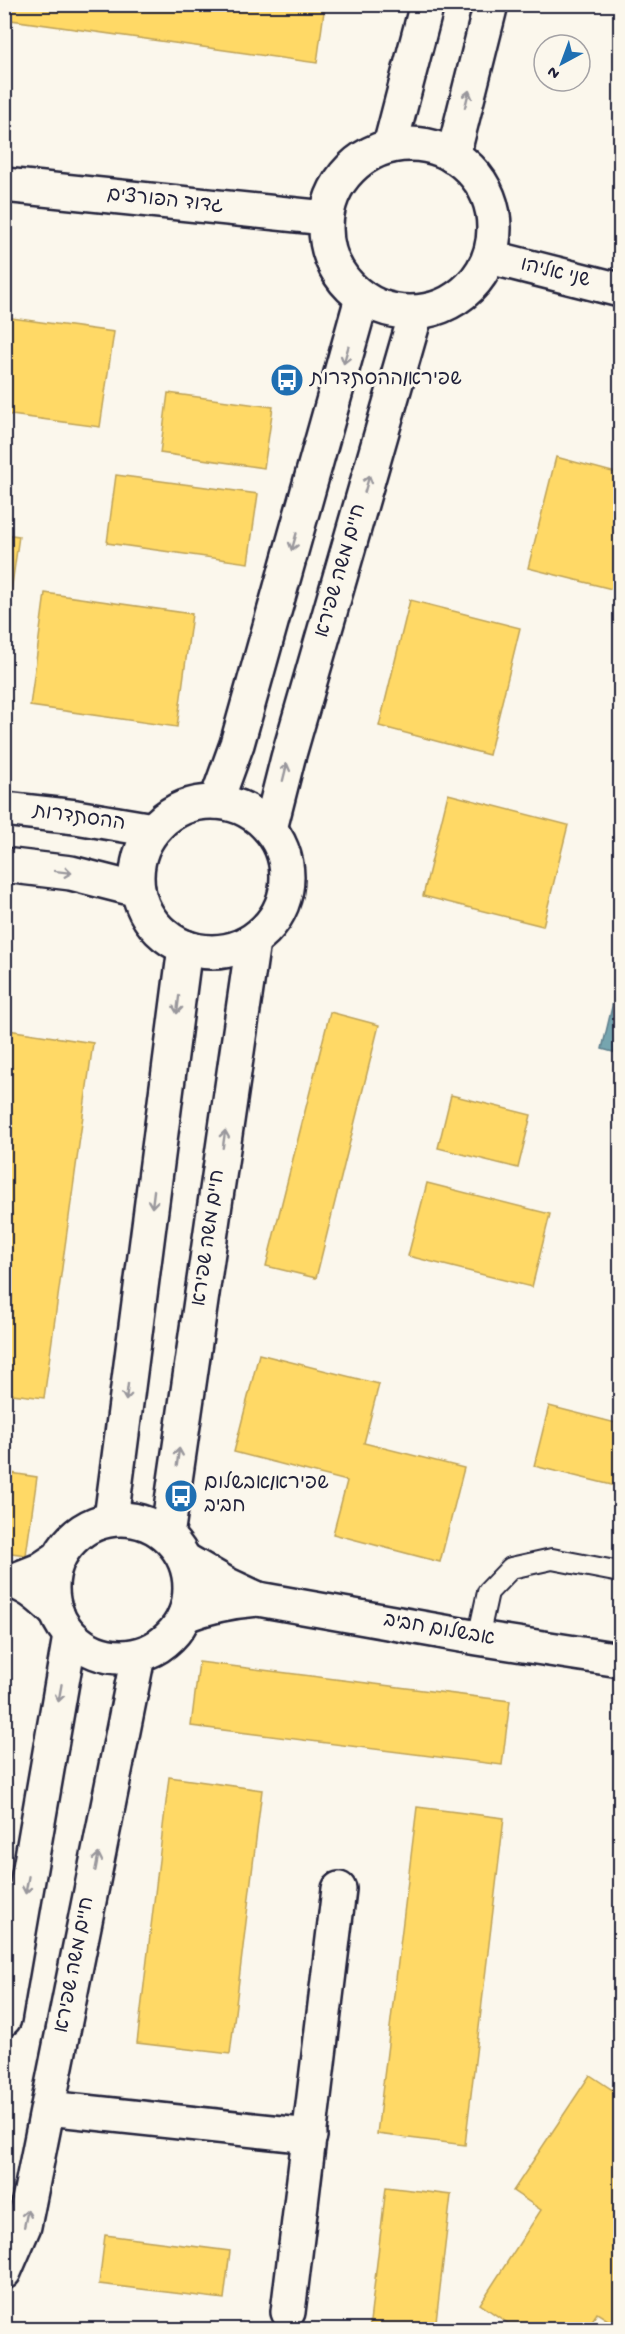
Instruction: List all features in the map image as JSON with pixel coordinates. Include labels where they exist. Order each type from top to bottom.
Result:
[{"type":"street","points":[[390,146],[427,4]]},
{"type":"street","points":[[453,156],[491,4]]},
{"type":"street","points":[[422,145],[453,156],[471,170],[484,189],[493,211],[494,234],[490,257],[478,279],[461,296],[440,308],[416,313],[397,312],[379,307],[362,298],[345,283],[333,264],[326,241],[326,218],[332,194],[346,172],[366,156],[390,146],[422,145]]},
{"type":"street","name":"גדוד הפורצים","points":[[4,185],[326,218]]},
{"type":"street","name":"שני אליהו","points":[[490,257],[621,290]]},
{"type":"street","points":[[216,802],[237,744],[362,298]]},
{"type":"street","name":"חיים משה שפירא","points":[[270,829],[288,758],[416,313]]},
{"type":"street","points":[[216,802],[236,806],[255,815],[270,829],[283,852],[288,876],[284,901],[271,924],[253,941],[231,950],[208,952],[186,947],[164,934],[147,915],[138,890],[137,869],[143,848],[153,830],[171,814],[192,804],[216,802]]},
{"type":"street","name":"ההסתדרות","points":[[4,809],[76,817],[153,830]]},
{"type":"street","points":[[4,865],[71,873],[138,890]]},
{"type":"street","name":"חיים משה שפירא","points":[[176,1548],[253,941]]},
{"type":"street","points":[[111,1519],[186,947]]},
{"type":"street","points":[[111,1519],[131,1519],[150,1525],[176,1548],[190,1579],[190,1597],[178,1629],[166,1641],[138,1656],[120,1657],[102,1655],[85,1647],[36,1594],[8,1581],[40,1570],[58,1558],[72,1539],[90,1526],[111,1519]]},
{"type":"street","name":"אבשלום חביב","points":[[176,1548],[228,1585],[258,1599]]},
{"type":"street","points":[[4,2019],[64,1624],[52,1595],[53,1575],[58,1558]]},
{"type":"street","name":"אבשלום חביב","points":[[185,1615],[205,1607],[232,1601],[258,1599],[478,1638],[621,1660]]},
{"type":"street","name":"חיים משה שפירא","points":[[4,2272],[24,2226],[138,1656]]},
{"type":"street","points":[[288,2312],[339,1889]]},
{"type":"street","points":[[48,2108],[310,2136]]},
{"type":"lane","points":[[478,1638],[488,1592],[511,1568],[552,1559],[621,1572]]},
{"type":"building: Homes","points":[[4,4],[325,4],[317,63],[4,19]]},
{"type":"building: Homes","points":[[4,317],[114,332],[100,427],[4,414]]},
{"type":"building: Homes","points":[[168,393],[273,407],[264,468],[160,453]]},
{"type":"building: Homes","points":[[556,457],[620,474],[620,591],[528,568]]},
{"type":"building: Homes","points":[[116,475],[258,494],[248,563],[107,543]]},
{"type":"building: Homes","points":[[4,534],[19,536],[10,599],[4,598]]},
{"type":"building: Homes","points":[[45,593],[192,614],[177,727],[30,706]]},
{"type":"building: Homes","points":[[410,600],[520,628],[489,755],[379,726]]},
{"type":"building: Homes","points":[[448,794],[568,825],[543,926],[423,896]]},
{"type":"building: Homes","points":[[330,1012],[379,1025],[316,1278],[266,1266]]},
{"type":"building: Homes","points":[[8,1030],[93,1043],[44,1398],[4,1393],[4,1052]]},
{"type":"building: Homes","points":[[451,1095],[531,1115],[518,1168],[438,1148]]},
{"type":"building: Homes","points":[[427,1183],[550,1214],[532,1287],[408,1256]]},
{"type":"building: Homes","points":[[259,1354],[379,1384],[364,1443],[464,1468],[440,1562],[333,1534],[347,1481],[234,1452]]},
{"type":"building: Homes","points":[[549,1406],[620,1424],[620,1487],[534,1466]]},
{"type":"building: Homes","points":[[4,1472],[37,1477],[26,1555],[4,1552]]},
{"type":"building: Homes","points":[[199,1662],[510,1701],[502,1765],[191,1726]]},
{"type":"building: Homes","points":[[169,1777],[262,1790],[230,2054],[137,2043]]},
{"type":"building: Homes","points":[[417,1807],[504,1818],[465,2145],[377,2134]]},
{"type":"building: Homes","points":[[590,2075],[620,2095],[620,2330],[612,2330],[616,2325],[597,2313],[586,2330],[518,2330],[480,2304],[541,2210],[513,2191]]},
{"type":"building: Homes","points":[[386,2187],[451,2195],[435,2330],[369,2330]]},
{"type":"building: Homes","points":[[105,2235],[230,2251],[224,2299],[99,2284]]},
{"type":"building: Public","points":[[620,973],[620,1054],[602,1049]]},
{"type":"place","name":"שפירא/ההסתדרות","points":[[287,380]]},
{"type":"place","name":"שפירא/אבשלום חביב","points":[[181,1496]]}]
